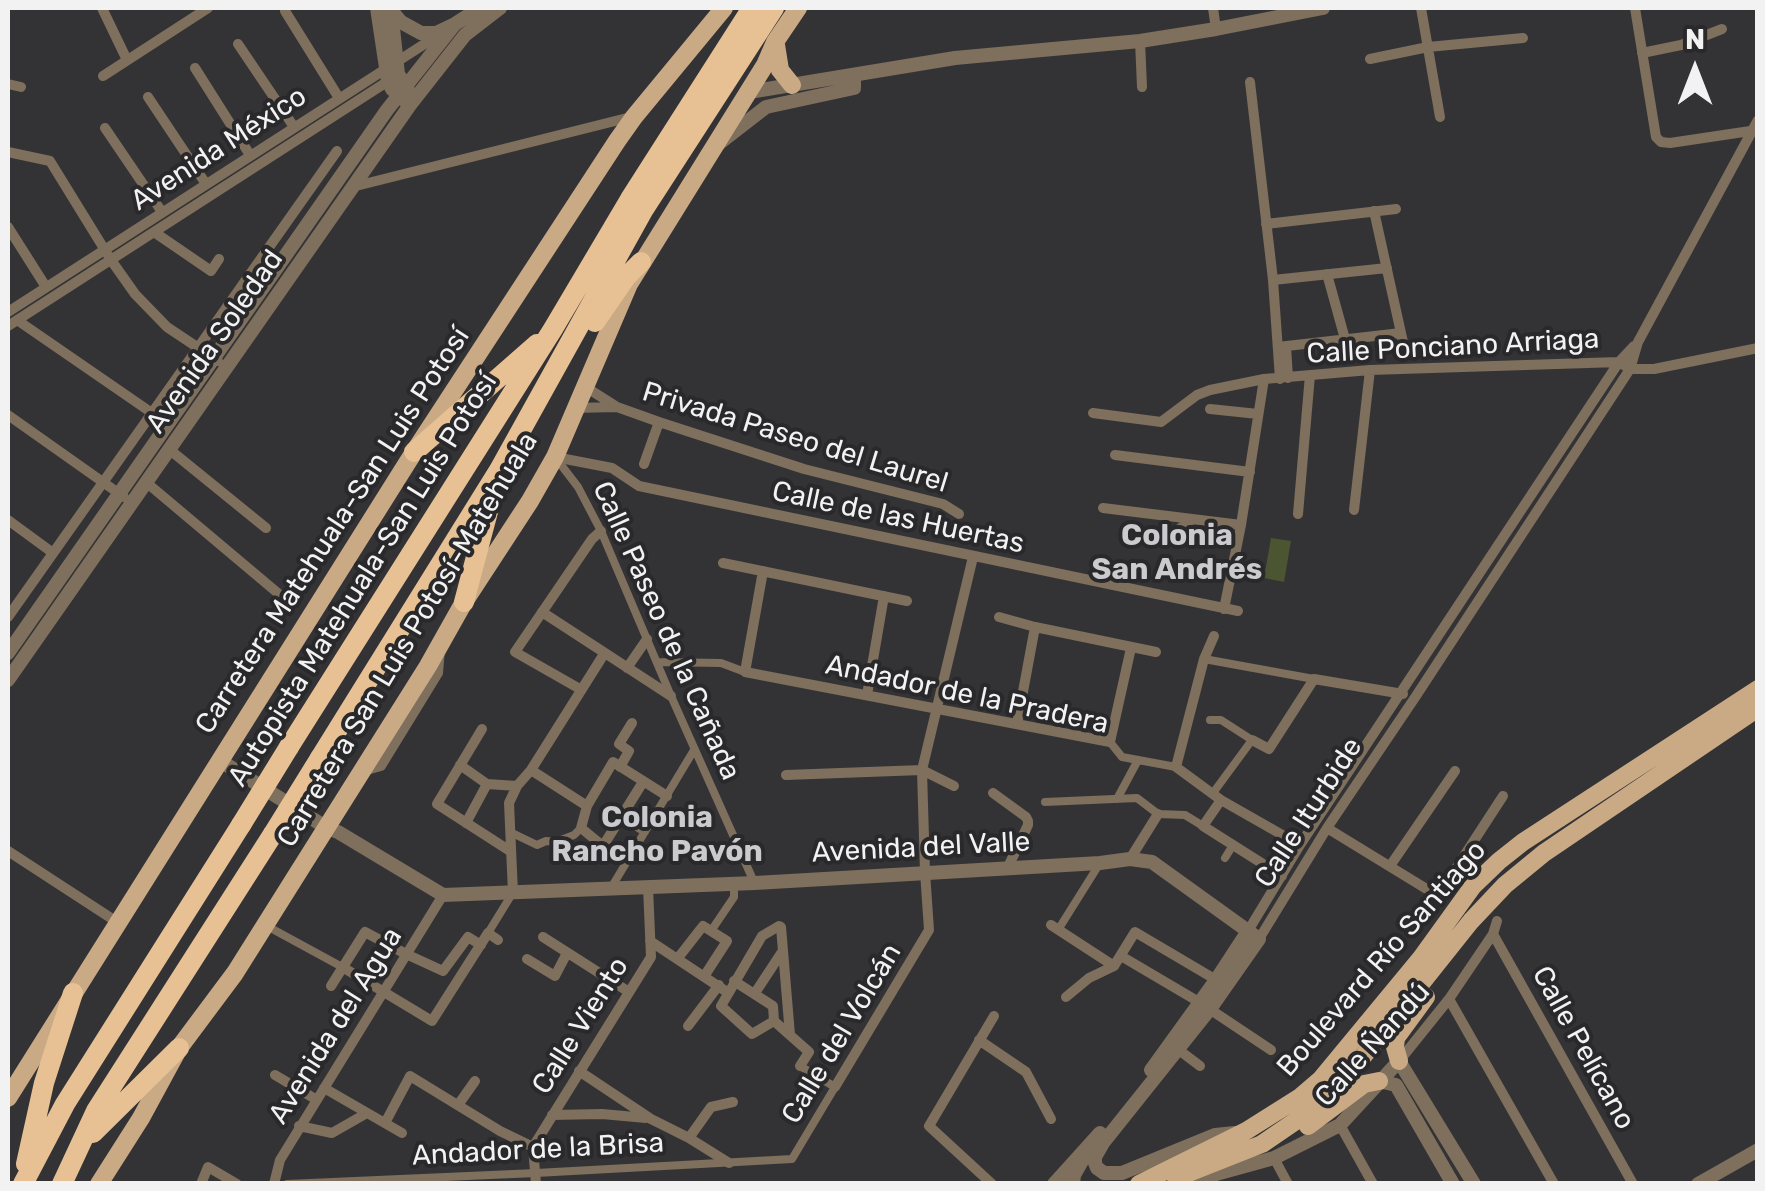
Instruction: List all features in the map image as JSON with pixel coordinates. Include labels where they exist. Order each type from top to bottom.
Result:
[{"type":"highway","name":"Autopista Matehuala-San Luis Potosí","points":[[22,1184],[66,1104],[289,747],[553,329],[637,204],[752,8]]},
{"type":"highway","points":[[62,1184],[96,1112],[498,470],[637,204],[790,10]]},
{"type":"highway","points":[[526,422],[626,277],[642,262]]},
{"type":"highway","points":[[414,452],[553,329]]},
{"type":"highway","points":[[464,602],[498,470]]},
{"type":"highway","points":[[22,1184],[44,1083],[73,993]]},
{"type":"highway","points":[[80,1145],[179,1048]]},
{"type":"main road","name":"Carretera Matehuala-San Luis Potosí","points":[[8,1098],[414,452],[618,141],[724,8]]},
{"type":"main road","name":"Carretera San Luis Potosí-Matehuala","points":[[98,1184],[141,1118],[179,1048],[236,973],[331,828],[464,602],[530,500],[554,457],[624,293],[766,66],[790,10]]},
{"type":"main road","points":[[776,42],[780,70],[792,85]]},
{"type":"main road","name":"Boulevard Río Santiago","points":[[1161,1184],[1268,1151],[1342,1082],[1428,963],[1473,886],[1523,842],[1758,689]]},
{"type":"main road","name":"Boulevard Río Santiago","points":[[1139,1184],[1246,1132],[1321,1080],[1506,885],[1544,853],[1758,708]]},
{"type":"main road","points":[[1400,1061],[1394,1043],[1425,998],[1428,963]]},
{"type":"main road","points":[[1268,1151],[1364,1084],[1380,1081]]},
{"type":"street","points":[[102,8],[127,60]]},
{"type":"street","points":[[102,76],[208,8]]},
{"type":"street","points":[[386,8],[401,22],[421,32],[436,33],[460,29],[500,8]]},
{"type":"street","points":[[386,8],[400,84]]},
{"type":"street","name":"Avenida México","points":[[11,320],[46,287],[154,232],[400,84],[460,29],[472,8]]},
{"type":"street","points":[[460,29],[480,8]]},
{"type":"street","points":[[1213,8],[1216,29]]},
{"type":"street","points":[[715,146],[766,107],[955,58],[1140,41],[1323,8]]},
{"type":"street","points":[[1421,8],[1440,117]]},
{"type":"street","points":[[1635,8],[1656,137],[1660,142],[1756,126]]},
{"type":"street","points":[[285,11],[340,98]]},
{"type":"street","name":"Avenida Soledad","points":[[8,680],[170,450],[304,229],[400,84],[460,29]]},
{"type":"street","points":[[1642,54],[1680,46],[1722,29]]},
{"type":"street","points":[[1370,59],[1428,47],[1523,38]]},
{"type":"street","points":[[1140,41],[1142,87]]},
{"type":"street","points":[[238,44],[294,127]]},
{"type":"street","points":[[194,68],[250,155]]},
{"type":"street","points":[[749,92],[854,82]]},
{"type":"street","points":[[1250,82],[1284,378]]},
{"type":"street","points":[[8,84],[20,87]]},
{"type":"street","name":"Avenida México","points":[[11,320],[108,255],[162,212],[340,98],[400,84]]},
{"type":"street","name":"Avenida Soledad","points":[[8,653],[120,494],[356,186],[400,84]]},
{"type":"street","points":[[148,97],[206,184]]},
{"type":"street","points":[[356,186],[634,117]]},
{"type":"street","points":[[603,125],[618,141]]},
{"type":"street","name":"Calle Iturbide","points":[[1054,1184],[1096,1143],[1175,1046],[1416,696],[1630,368],[1638,342],[1756,126]]},
{"type":"street","points":[[105,128],[162,212]]},
{"type":"street","points":[[8,618],[337,150]]},
{"type":"street","points":[[8,152],[50,161],[124,280],[180,336],[221,363]]},
{"type":"street","points":[[1266,224],[1396,209]]},
{"type":"street","points":[[1374,211],[1405,350]]},
{"type":"street","points":[[288,221],[304,229]]},
{"type":"street","points":[[8,227],[46,287]]},
{"type":"street","points":[[154,232],[211,271],[219,260]]},
{"type":"street","points":[[1272,280],[1387,268]]},
{"type":"street","points":[[1327,274],[1345,339]]},
{"type":"street","points":[[11,320],[152,414]]},
{"type":"street","points":[[1282,346],[1401,332]]},
{"type":"street","name":"Calle Iturbide","points":[[1254,935],[1300,845],[1619,362],[1638,342]]},
{"type":"street","name":"Calle Ponciano Arriaga","points":[[1093,413],[1158,423],[1197,395],[1264,379],[1370,370],[1619,362],[1630,368],[1654,369],[1758,348]]},
{"type":"street","points":[[1354,510],[1370,370]]},
{"type":"street","points":[[1298,514],[1310,376]]},
{"type":"street","points":[[1224,609],[1264,379]]},
{"type":"street","name":"Privada Paseo del Laurel","points":[[584,386],[618,407],[659,422],[804,469],[943,504],[959,514]]},
{"type":"street","name":"Privada Paseo del Laurel","points":[[575,408],[618,407]]},
{"type":"street","points":[[1210,409],[1258,414]]},
{"type":"street","points":[[8,414],[133,504]]},
{"type":"street","points":[[644,464],[659,422]]},
{"type":"street","points":[[170,450],[266,528]]},
{"type":"street","points":[[1116,455],[1250,472]]},
{"type":"street","name":"Calle Paseo de la Cañada","points":[[554,457],[578,487],[601,531],[755,883]]},
{"type":"street","name":"Calle de las Huertas","points":[[554,457],[612,468],[640,486],[1238,612]]},
{"type":"street","points":[[147,483],[292,605]]},
{"type":"street","points":[[1103,508],[1241,526]]},
{"type":"street","points":[[8,520],[54,552]]},
{"type":"street","points":[[1164,541],[1191,520]]},
{"type":"street","points":[[580,689],[515,652],[601,531]]},
{"type":"street","name":"Calle del Volcán","points":[[792,1159],[928,935],[922,770],[973,557]]},
{"type":"street","points":[[723,563],[907,601]]},
{"type":"street","points":[[657,662],[721,664],[745,672],[763,570]]},
{"type":"street","points":[[868,695],[884,596]]},
{"type":"street","points":[[542,612],[670,696]]},
{"type":"street","points":[[999,617],[1156,652]]},
{"type":"street","points":[[1017,724],[1034,627]]},
{"type":"street","points":[[1176,768],[1204,659],[1214,636]]},
{"type":"street","points":[[627,668],[647,639]]},
{"type":"street","points":[[1110,742],[1131,648]]},
{"type":"street","points":[[265,925],[432,1021],[481,945],[493,937],[513,893],[508,807],[517,786],[604,654]]},
{"type":"street","points":[[1204,659],[1416,696]]},
{"type":"street","name":"Andador de la Pradera","points":[[745,672],[1110,742],[1122,757],[1176,768],[1217,797],[1300,845]]},
{"type":"street","points":[[1210,720],[1222,720],[1268,750],[1314,679]]},
{"type":"street","points":[[620,767],[629,751],[619,744],[632,723]]},
{"type":"street","points":[[482,730],[437,804],[510,850]]},
{"type":"street","points":[[1204,826],[1252,740]]},
{"type":"street","points":[[611,888],[694,750]]},
{"type":"street","points":[[222,756],[443,896]]},
{"type":"street","points":[[1117,799],[1138,760]]},
{"type":"street","points":[[510,832],[537,845],[574,835],[613,762],[666,796]]},
{"type":"street","points":[[460,765],[487,784],[517,786]]},
{"type":"street","points":[[531,770],[587,806]]},
{"type":"street","points":[[786,776],[922,770],[954,786]]},
{"type":"street","points":[[1390,866],[1455,771]]},
{"type":"street","points":[[581,828],[604,846],[644,782]]},
{"type":"street","points":[[466,823],[487,784]]},
{"type":"street","points":[[993,793],[1028,820],[1008,867]]},
{"type":"street","points":[[1327,828],[1438,896],[1503,796]]},
{"type":"street","points":[[1045,802],[1138,798],[1158,814],[1185,815],[1282,876]]},
{"type":"street","points":[[624,814],[647,829]]},
{"type":"street","points":[[1158,814],[1130,859],[1152,862],[1254,935]]},
{"type":"street","points":[[1224,858],[1233,845]]},
{"type":"street","points":[[8,851],[118,922]]},
{"type":"street","name":"Avenida del Valle","points":[[443,896],[755,883],[1130,859]]},
{"type":"street","points":[[1100,863],[1055,927],[1205,1005],[1272,1050]]},
{"type":"street","points":[[711,932],[734,897],[734,884]]},
{"type":"street","name":"Calle Viento","points":[[534,1147],[650,957],[648,887]]},
{"type":"street","name":"Avenida del Agua","points":[[276,1178],[280,1160],[300,1126],[443,896]]},
{"type":"street","name":"Calle Ñandú","points":[[1196,1184],[1268,1151],[1340,1125],[1400,1061],[1449,999],[1497,922]]},
{"type":"street","points":[[678,958],[703,926],[728,941],[705,975]]},
{"type":"street","points":[[688,1026],[734,981],[762,936],[775,926],[781,927],[790,1036]]},
{"type":"street","points":[[330,986],[365,932],[443,971],[468,937],[481,945]]},
{"type":"street","points":[[1066,996],[1117,961],[1135,932],[1221,983]]},
{"type":"street","name":"Calle Pelícano","points":[[1493,934],[1633,1184]]},
{"type":"street","points":[[543,937],[629,992]]},
{"type":"street","points":[[650,941],[723,988]]},
{"type":"street","points":[[755,993],[782,951]]},
{"type":"street","points":[[527,959],[555,976],[567,953]]},
{"type":"street","points":[[745,966],[766,977]]},
{"type":"street","points":[[734,981],[773,1006],[774,1021],[809,1052],[800,1066],[836,1087]]},
{"type":"street","points":[[723,988],[721,1008],[752,1034],[774,1021]]},
{"type":"street","points":[[1449,999],[1554,1184]]},
{"type":"street","points":[[992,1184],[929,1126],[994,1016]]},
{"type":"street","points":[[979,1040],[1026,1072],[1051,1119]]},
{"type":"street","points":[[1175,1046],[1200,1066]]},
{"type":"street","points":[[1400,1061],[1474,1184]]},
{"type":"street","points":[[579,1071],[651,1119],[729,1163]]},
{"type":"street","points":[[274,1075],[318,1100]]},
{"type":"street","points":[[385,1124],[410,1076],[500,1131],[534,1147],[536,1178]]},
{"type":"street","points":[[458,1106],[474,1080]]},
{"type":"street","points":[[1380,1081],[1396,1085],[1453,1184]]},
{"type":"street","points":[[324,1088],[402,1133]]},
{"type":"street","points":[[690,1138],[712,1106],[733,1102]]},
{"type":"street","points":[[300,1126],[332,1134],[367,1113]]},
{"type":"street","points":[[552,1115],[602,1114],[651,1119]]},
{"type":"street","points":[[1340,1125],[1373,1184]]},
{"type":"street","points":[[1096,1143],[1097,1168],[1114,1174],[1216,1135],[1246,1132]]},
{"type":"street","points":[[1074,1184],[1074,1175],[1096,1143]]},
{"type":"street","points":[[1698,1184],[1715,1179],[1758,1150]]},
{"type":"street","points":[[1268,1151],[1288,1184]]},
{"type":"street","name":"Andador de la Brisa","points":[[286,1184],[536,1178],[792,1159]]},
{"type":"street","points":[[201,1184],[208,1167],[237,1184]]},
{"type":"street","points":[[262,1184],[276,1178]]},
{"type":"green space","points":[[1271,538],[1291,541],[1284,582],[1264,578]]},
{"type":"district","name":"Colonia San Andrés","points":[[1177,553]]},
{"type":"district","name":"Colonia Rancho Pavón","points":[[657,835]]}]
